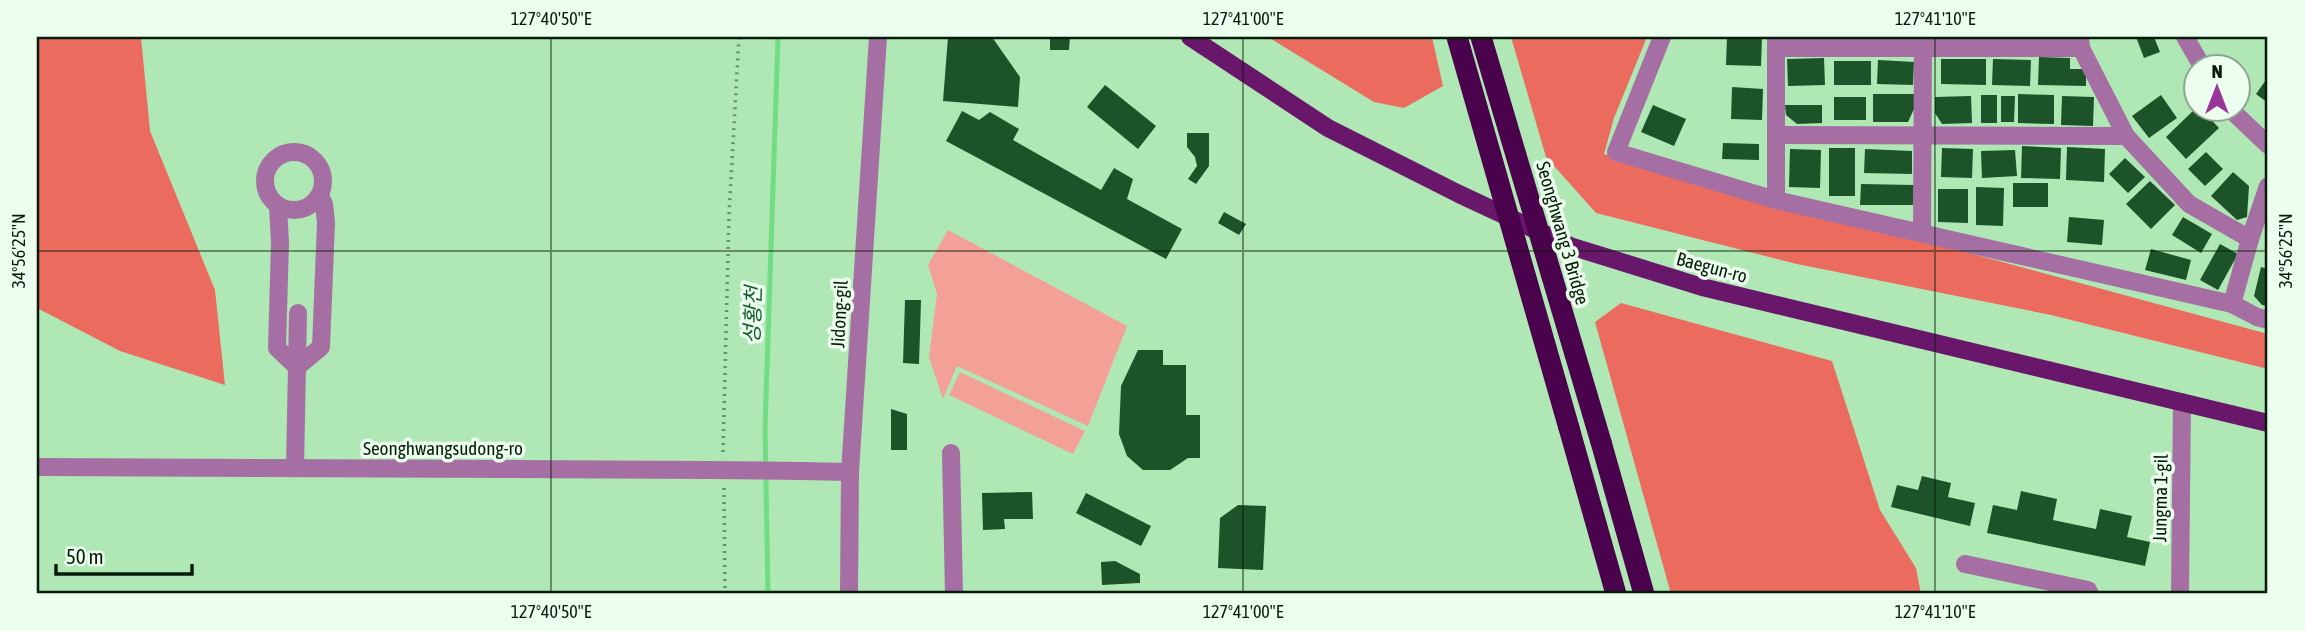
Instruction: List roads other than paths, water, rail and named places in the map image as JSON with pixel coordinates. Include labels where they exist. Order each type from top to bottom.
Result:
[{"type":"highway","points":[[1457,37],[1616,594]]},
{"type":"highway","name":"Seonghwang 3 Bridge","points":[[1481,37],[1644,594]]},
{"type":"main road","name":"Baegun-ro","points":[[1190,37],[1328,128],[1570,246],[1702,287],[2268,423]]},
{"type":"street","name":"Jidong-gil","points":[[849,594],[849,472],[878,37]]},
{"type":"street","points":[[1662,37],[1616,152],[1776,200],[2232,304],[2268,320]]},
{"type":"street","points":[[1776,200],[1776,42],[2080,42],[2126,136],[2189,204],[2250,239]]},
{"type":"street","points":[[1922,233],[1923,42]]},
{"type":"street","points":[[2244,122],[2268,145]]},
{"type":"street","points":[[1776,135],[2126,136]]},
{"type":"street","points":[[288,152],[307,155],[321,169],[323,187],[320,196],[305,209],[286,210],[278,206],[266,190],[266,171],[271,163],[288,152]]},
{"type":"street","points":[[2232,304],[2268,186]]},
{"type":"street","points":[[297,367],[321,347],[326,223],[324,204],[320,196]]},
{"type":"street","points":[[278,206],[280,243],[277,348],[297,367]]},
{"type":"street","points":[[295,468],[298,313]]},
{"type":"street","name":"Jungma 1-gil","points":[[2180,594],[2182,402]]},
{"type":"street","points":[[951,453],[954,594]]},
{"type":"street","name":"Seonghwangsudong-ro","points":[[37,467],[849,472]]},
{"type":"street","points":[[1965,564],[2088,590],[2090,594]]},
{"type":"waterway","name":"성황천","points":[[768,594],[765,428],[778,37]]}]
